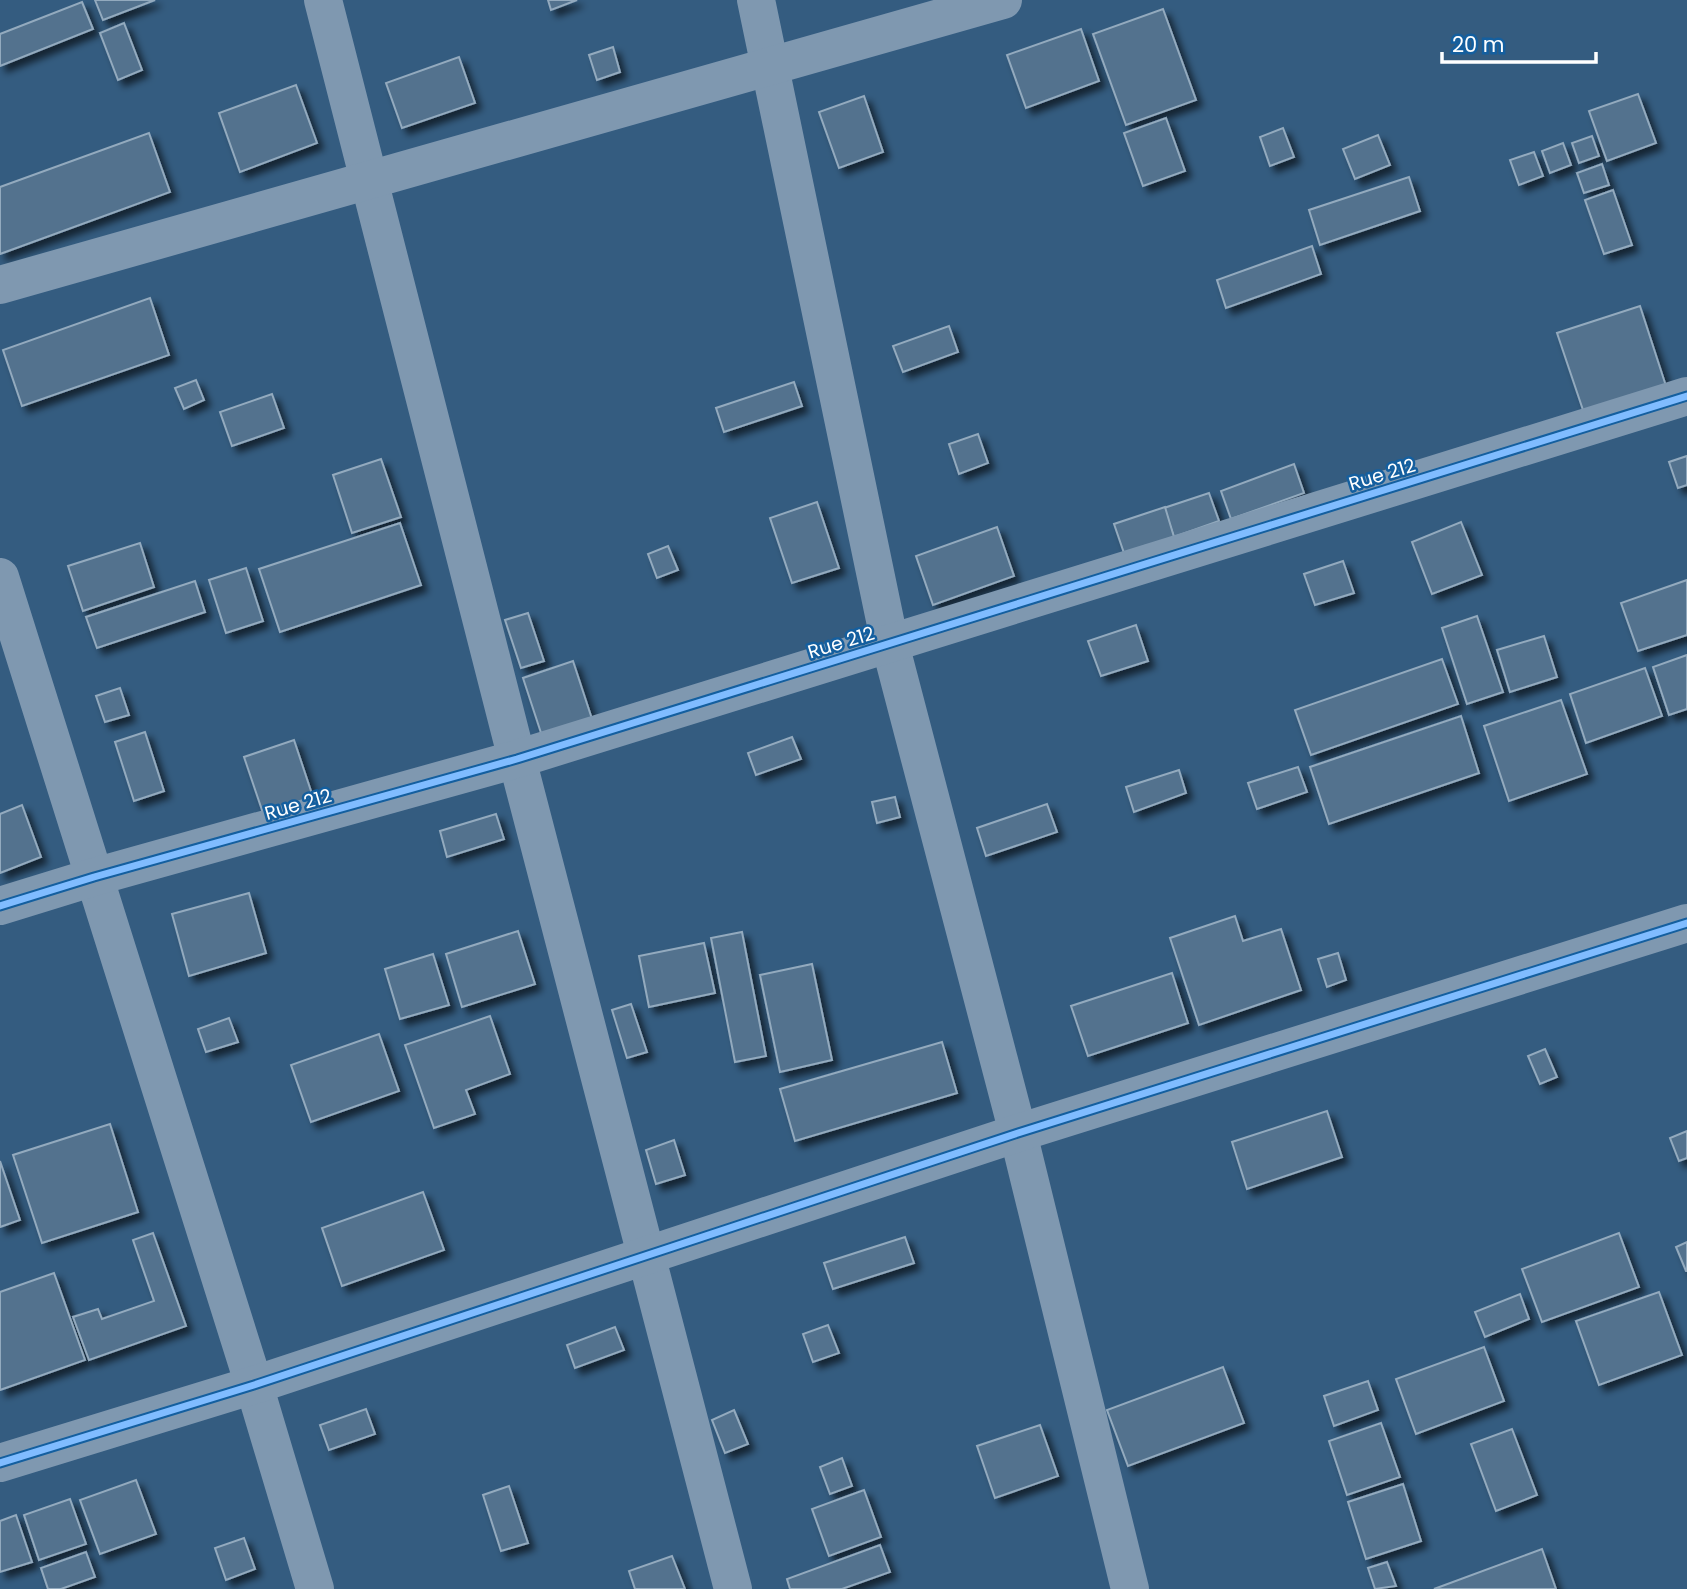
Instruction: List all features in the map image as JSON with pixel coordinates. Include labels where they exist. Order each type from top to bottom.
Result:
[{"type":"street","points":[[323,0],[733,1589]]},
{"type":"street","points":[[756,0],[890,644],[1018,1133],[1130,1589]]},
{"type":"street","points":[[0,285],[1003,0]]},
{"type":"street","name":"Rue 212","points":[[0,906],[94,877],[517,759],[1687,396]]},
{"type":"street","points":[[0,577],[254,1385],[315,1589]]},
{"type":"street","points":[[0,1463],[254,1385],[1018,1133],[1687,923]]},
{"type":"building","points":[[95,0],[155,0],[103,20]]},
{"type":"building","points":[[548,0],[577,0],[551,10]]},
{"type":"building","points":[[82,2],[93,29],[0,66],[0,34]]},
{"type":"building","points":[[1163,9],[1196,100],[1126,125],[1093,34]]},
{"type":"building","points":[[124,23],[142,70],[118,80],[100,33]]},
{"type":"building","points":[[1081,29],[1099,81],[1026,108],[1007,55]]},
{"type":"building","points":[[613,47],[620,72],[597,80],[589,55]]},
{"type":"building","points":[[459,57],[475,103],[402,128],[386,83]]},
{"type":"building","points":[[296,85],[317,143],[240,172],[219,113]]},
{"type":"building","points":[[1638,94],[1656,143],[1607,161],[1589,111]]},
{"type":"building","points":[[864,96],[883,152],[839,168],[819,112]]},
{"type":"building","points":[[1166,118],[1185,171],[1143,186],[1124,133]]},
{"type":"building","points":[[1283,128],[1294,157],[1270,166],[1260,137]]},
{"type":"building","points":[[149,133],[170,192],[0,254],[0,187]]},
{"type":"building","points":[[1378,135],[1390,165],[1355,179],[1343,149]]},
{"type":"building","points":[[1592,136],[1599,156],[1579,163],[1572,143]]},
{"type":"building","points":[[1563,143],[1571,165],[1550,173],[1542,151]]},
{"type":"building","points":[[1534,152],[1543,176],[1519,185],[1510,160]]},
{"type":"building","points":[[1602,164],[1609,185],[1584,193],[1577,173]]},
{"type":"building","points":[[1409,177],[1420,211],[1320,245],[1309,210]]},
{"type":"building","points":[[1613,190],[1632,245],[1604,254],[1585,200]]},
{"type":"building","points":[[1312,246],[1321,274],[1226,308],[1217,280]]},
{"type":"building","points":[[150,298],[169,355],[22,406],[3,350]]},
{"type":"building","points":[[1640,306],[1666,386],[1584,413],[1557,333]]},
{"type":"building","points":[[949,326],[958,352],[903,372],[893,346]]},
{"type":"building","points":[[196,380],[204,400],[184,409],[175,388]]},
{"type":"building","points":[[794,382],[802,406],[724,432],[716,408]]},
{"type":"building","points":[[272,394],[284,428],[232,446],[220,412]]},
{"type":"building","points":[[978,434],[988,463],[959,474],[949,444]]},
{"type":"building","points":[[1687,456],[1687,485],[1678,488],[1669,462]]},
{"type":"building","points":[[381,459],[401,517],[352,533],[333,475]]},
{"type":"building","points":[[1294,464],[1304,493],[1231,519],[1221,491]]},
{"type":"building","points":[[1209,493],[1219,521],[1174,537],[1164,508]]},
{"type":"building","points":[[817,502],[839,568],[792,583],[770,518]]},
{"type":"building","points":[[1165,507],[1174,537],[1124,553],[1114,524]]},
{"type":"building","points":[[1461,522],[1482,575],[1432,594],[1412,542]]},
{"type":"building","points":[[400,523],[421,585],[280,632],[259,569]]},
{"type":"building","points":[[997,527],[1014,576],[933,605],[916,556]]},
{"type":"building","points":[[140,543],[154,587],[83,611],[68,566]]},
{"type":"building","points":[[668,546],[678,570],[657,578],[648,554]]},
{"type":"building","points":[[1343,561],[1354,593],[1315,605],[1304,574]]},
{"type":"building","points":[[246,568],[263,621],[226,633],[209,580]]},
{"type":"building","points":[[1687,580],[1687,635],[1638,651],[1621,603]]},
{"type":"building","points":[[195,581],[205,612],[97,648],[86,617]]},
{"type":"building","points":[[528,613],[544,661],[521,668],[505,620]]},
{"type":"building","points":[[1477,616],[1503,692],[1467,704],[1442,628]]},
{"type":"building","points":[[1136,625],[1148,661],[1101,676],[1088,641]]},
{"type":"building","points":[[1544,636],[1557,677],[1510,692],[1497,650]]},
{"type":"building","points":[[1687,655],[1687,709],[1669,715],[1653,667]]},
{"type":"building","points":[[1442,659],[1458,704],[1311,755],[1295,710]]},
{"type":"building","points":[[573,661],[593,722],[543,739],[523,678]]},
{"type":"building","points":[[1645,668],[1662,716],[1586,743],[1570,694]]},
{"type":"building","points":[[120,688],[129,715],[105,722],[96,696]]},
{"type":"building","points":[[1561,700],[1587,774],[1509,801],[1484,726]]},
{"type":"building","points":[[1461,716],[1479,773],[1329,824],[1310,767]]},
{"type":"building","points":[[145,732],[164,791],[134,801],[115,742]]},
{"type":"building","points":[[792,737],[801,759],[756,775],[748,753]]},
{"type":"building","points":[[294,740],[314,800],[264,816],[244,757]]},
{"type":"building","points":[[1298,767],[1307,792],[1257,809],[1248,783]]},
{"type":"building","points":[[1179,770],[1186,793],[1134,812],[1126,787]]},
{"type":"building","points":[[895,797],[900,817],[877,823],[872,802]]},
{"type":"building","points":[[1047,804],[1057,832],[986,856],[977,828]]},
{"type":"building","points":[[22,805],[41,857],[0,873],[0,814]]},
{"type":"building","points":[[496,814],[504,839],[447,857],[440,831]]},
{"type":"building","points":[[249,893],[266,953],[189,976],[172,914]]},
{"type":"building","points":[[1235,916],[1243,941],[1281,929],[1301,990],[1199,1025],[1170,938]]},
{"type":"building","points":[[518,931],[535,984],[462,1007],[446,954]]},
{"type":"building","points":[[742,932],[766,1056],[735,1062],[711,938]]},
{"type":"building","points":[[704,943],[715,993],[649,1007],[639,956]]},
{"type":"building","points":[[1338,953],[1346,980],[1327,987],[1318,959]]},
{"type":"building","points":[[433,954],[449,1005],[400,1019],[385,969]]},
{"type":"building","points":[[812,964],[832,1060],[780,1072],[760,975]]},
{"type":"building","points":[[1172,973],[1188,1023],[1088,1056],[1071,1006]]},
{"type":"building","points":[[631,1004],[647,1052],[627,1058],[612,1010]]},
{"type":"building","points":[[490,1016],[510,1074],[466,1090],[475,1114],[434,1128],[405,1045]]},
{"type":"building","points":[[229,1018],[238,1042],[206,1052],[198,1029]]},
{"type":"building","points":[[379,1034],[399,1091],[311,1122],[291,1065]]},
{"type":"building","points":[[942,1042],[957,1093],[795,1141],[780,1089]]},
{"type":"building","points":[[1545,1049],[1557,1077],[1540,1084],[1528,1056]]},
{"type":"building","points":[[1327,1111],[1342,1157],[1247,1189],[1232,1142]]},
{"type":"building","points":[[110,1124],[138,1212],[42,1243],[13,1155]]},
{"type":"building","points":[[1687,1131],[1687,1158],[1679,1161],[1670,1138]]},
{"type":"building","points":[[674,1140],[685,1175],[656,1184],[646,1150]]},
{"type":"building","points":[[0,1161],[20,1220],[0,1227]]},
{"type":"building","points":[[423,1192],[444,1250],[342,1286],[322,1228]]},
{"type":"building","points":[[153,1233],[186,1326],[89,1360],[73,1317],[98,1309],[102,1319],[154,1301],[133,1240]]},
{"type":"building","points":[[1619,1233],[1639,1287],[1542,1322],[1522,1269]]},
{"type":"building","points":[[905,1237],[914,1263],[833,1289],[824,1263]]},
{"type":"building","points":[[1687,1242],[1687,1271],[1686,1271],[1676,1247]]},
{"type":"building","points":[[54,1273],[85,1360],[0,1390],[0,1292]]},
{"type":"building","points":[[1659,1292],[1682,1355],[1599,1385],[1576,1321]]},
{"type":"building","points":[[1520,1294],[1529,1319],[1485,1337],[1475,1312]]},
{"type":"building","points":[[828,1325],[839,1353],[813,1362],[803,1334]]},
{"type":"building","points":[[615,1327],[624,1350],[575,1368],[567,1345]]},
{"type":"building","points":[[1484,1347],[1504,1401],[1416,1434],[1396,1379]]},
{"type":"building","points":[[1223,1367],[1244,1423],[1128,1466],[1107,1410]]},
{"type":"building","points":[[1368,1381],[1378,1410],[1334,1426],[1324,1396]]},
{"type":"building","points":[[366,1409],[375,1434],[329,1450],[320,1425]]},
{"type":"building","points":[[734,1410],[748,1444],[725,1453],[712,1420]]},
{"type":"building","points":[[1381,1423],[1400,1477],[1347,1495],[1329,1441]]},
{"type":"building","points":[[1040,1425],[1058,1476],[995,1498],[977,1446]]},
{"type":"building","points":[[1512,1429],[1537,1495],[1496,1511],[1471,1444]]},
{"type":"building","points":[[842,1458],[852,1486],[830,1494],[820,1467]]},
{"type":"building","points":[[136,1480],[156,1534],[100,1554],[80,1500]]},
{"type":"building","points":[[1403,1484],[1421,1541],[1366,1559],[1348,1502]]},
{"type":"building","points":[[509,1486],[528,1543],[501,1551],[483,1495]]},
{"type":"building","points":[[864,1490],[881,1537],[829,1556],[812,1509]]},
{"type":"building","points":[[70,1499],[86,1544],[39,1560],[24,1515]]},
{"type":"building","points":[[16,1515],[32,1562],[0,1572],[0,1521]]},
{"type":"building","points":[[244,1538],[255,1569],[226,1580],[215,1548]]},
{"type":"building","points":[[880,1545],[890,1572],[842,1589],[790,1589],[787,1579]]},
{"type":"building","points":[[1542,1549],[1556,1589],[1434,1589]]},
{"type":"building","points":[[86,1552],[95,1577],[61,1589],[48,1589],[41,1568]]},
{"type":"building","points":[[672,1556],[685,1589],[635,1589],[629,1571]]},
{"type":"building","points":[[1387,1562],[1396,1586],[1375,1589],[1368,1568]]},
{"type":"cycle path","points":[[0,906],[94,877],[517,759],[1687,396]]},
{"type":"cycle path","points":[[0,1463],[254,1385],[1018,1133],[1687,923]]}]
